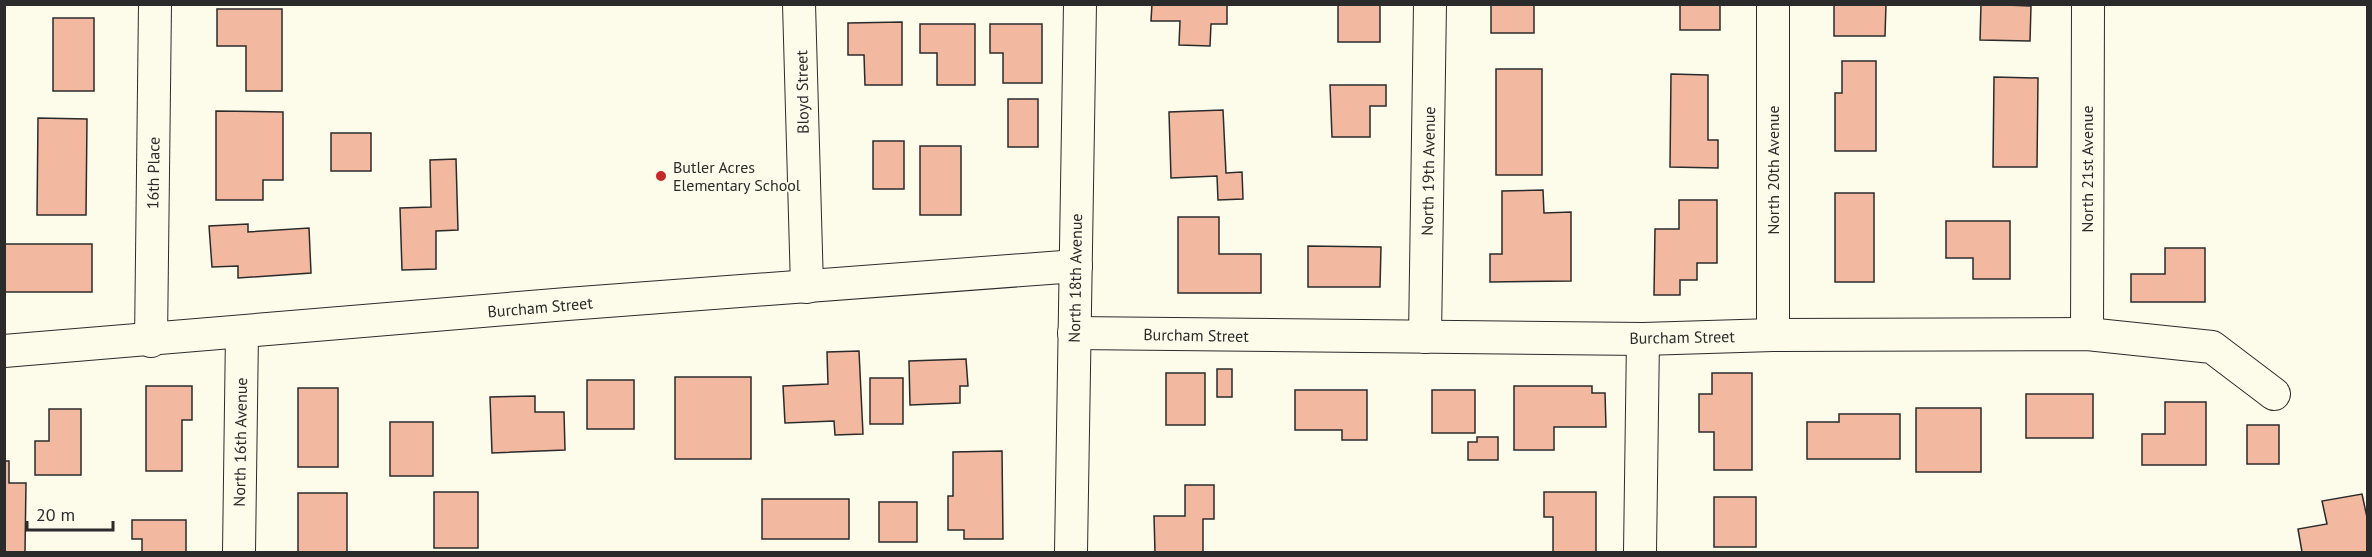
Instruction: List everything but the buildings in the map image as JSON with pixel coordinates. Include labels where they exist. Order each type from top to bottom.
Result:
[{"type":"street","name":"16th Place","points":[[150,341],[155,4]]},
{"type":"street","name":"Bloyd Street","points":[[799,4],[807,287]]},
{"type":"street","name":"North 18th Avenue","points":[[1071,552],[1080,4]]},
{"type":"street","name":"North 19th Avenue","points":[[1425,337],[1430,4]]},
{"type":"street","name":"North 20th Avenue","points":[[1773,4],[1773,335]]},
{"type":"street","name":"North 21st Avenue","points":[[2087,334],[2088,4]]},
{"type":"street","name":"Burcham Street","points":[[4,351],[1076,266]]},
{"type":"street","name":"North 16th Avenue","points":[[238,552],[242,332]]},
{"type":"street","name":"Burcham Street","points":[[1074,333],[1644,339],[1773,335],[2087,334],[2212,347],[2274,393]]},
{"type":"street","points":[[1640,552],[1644,339]]},
{"type":"place","name":"Butler Acres Elementary School","points":[[661,176]]}]
